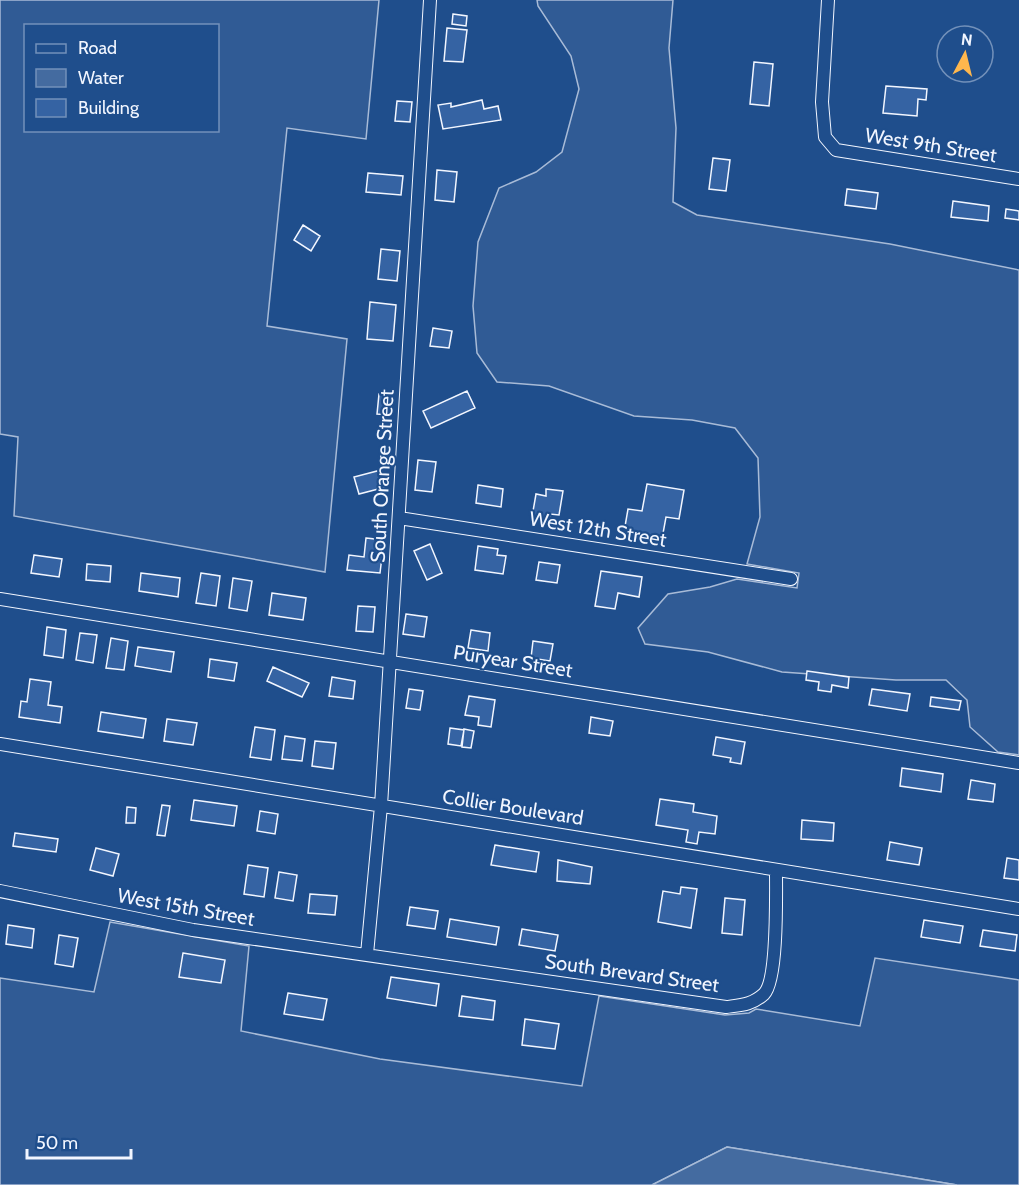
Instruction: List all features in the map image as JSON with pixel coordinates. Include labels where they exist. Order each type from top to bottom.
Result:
[{"type":"street","name":"South Orange Street","points":[[367,954],[381,806],[430,0]]},
{"type":"street","name":"West 9th Street","points":[[828,0],[822,102],[825,137],[836,150],[1019,179]]},
{"type":"street","name":"West 12th Street","points":[[399,518],[791,579]]},
{"type":"street","name":"Puryear Street","points":[[0,599],[1019,763]]},
{"type":"street","name":"Collier Boulevard","points":[[0,744],[1019,909]]},
{"type":"street","name":"South Brevard Street","points":[[367,954],[726,1007],[749,1005],[766,992],[774,964],[776,870]]},
{"type":"street","name":"West 15th Street","points":[[0,891],[193,930],[367,954]]},
{"type":"shaded area","points":[[0,0],[379,0],[366,139],[287,128],[267,326],[347,339],[325,572],[14,516],[18,437],[0,434]]},
{"type":"shaded area","points":[[537,0],[673,0],[669,48],[676,128],[673,202],[697,215],[890,244],[1019,270],[1019,755],[998,752],[970,727],[967,700],[946,680],[896,680],[782,672],[708,652],[645,644],[638,628],[668,594],[710,587],[737,579],[797,588],[799,573],[747,564],[760,517],[758,458],[735,428],[692,420],[634,416],[549,386],[497,382],[477,353],[473,306],[478,242],[499,188],[536,172],[562,152],[579,89],[571,56],[538,6]]},
{"type":"shaded area","points":[[110,922],[249,946],[241,1031],[380,1059],[582,1086],[599,996],[725,1015],[749,1013],[756,1009],[860,1026],[875,958],[1019,980],[1019,1185],[957,1185],[727,1147],[652,1185],[0,1185],[0,978],[94,992]]},
{"type":"water","points":[[727,1147],[957,1185],[652,1185]]},
{"type":"building","points":[[453,14],[467,16],[466,26],[452,24]]},
{"type":"building","points":[[447,28],[467,30],[463,62],[444,61]]},
{"type":"building","points":[[754,62],[773,64],[769,106],[750,104]]},
{"type":"building","points":[[886,86],[927,89],[926,100],[918,99],[917,116],[883,113]]},
{"type":"building","points":[[482,100],[484,109],[498,106],[501,120],[443,129],[438,105],[451,103],[451,107]]},
{"type":"building","points":[[397,101],[412,102],[410,122],[395,121]]},
{"type":"building","points":[[713,158],[730,160],[726,191],[709,189]]},
{"type":"building","points":[[437,170],[457,172],[454,202],[435,200]]},
{"type":"building","points":[[368,173],[403,176],[401,195],[366,192]]},
{"type":"building","points":[[847,189],[878,193],[876,209],[845,205]]},
{"type":"building","points":[[953,201],[989,206],[988,221],[951,217]]},
{"type":"building","points":[[1006,209],[1019,211],[1019,220],[1005,218]]},
{"type":"building","points":[[303,225],[320,236],[311,251],[294,240]]},
{"type":"building","points":[[381,249],[400,251],[397,281],[378,279]]},
{"type":"building","points":[[370,302],[396,305],[393,341],[367,339]]},
{"type":"building","points":[[433,328],[452,331],[449,348],[430,346]]},
{"type":"building","points":[[467,391],[475,408],[431,428],[423,411]]},
{"type":"building","points":[[379,394],[393,395],[391,415],[377,414]]},
{"type":"building","points":[[418,460],[436,462],[432,492],[415,490]]},
{"type":"building","points":[[381,470],[386,487],[359,494],[354,477]]},
{"type":"building","points":[[647,484],[684,490],[679,519],[666,517],[662,539],[624,532],[628,509],[642,511]]},
{"type":"building","points":[[478,485],[503,489],[501,507],[476,503]]},
{"type":"building","points":[[546,489],[563,491],[559,515],[550,514],[549,520],[532,517],[536,494],[546,496]]},
{"type":"building","points":[[366,538],[384,540],[380,573],[347,570],[349,555],[364,557]]},
{"type":"building","points":[[430,544],[442,573],[427,580],[414,551]]},
{"type":"building","points":[[478,546],[498,549],[497,555],[506,556],[503,574],[475,570]]},
{"type":"building","points":[[34,555],[62,559],[59,577],[31,573]]},
{"type":"building","points":[[539,562],[560,565],[557,583],[536,580]]},
{"type":"building","points":[[87,564],[111,566],[110,582],[86,580]]},
{"type":"building","points":[[601,571],[642,577],[639,597],[618,593],[615,609],[595,606]]},
{"type":"building","points":[[141,573],[180,578],[178,597],[139,591]]},
{"type":"building","points":[[201,573],[220,576],[216,606],[196,603]]},
{"type":"building","points":[[233,578],[252,581],[247,611],[229,608]]},
{"type":"building","points":[[272,593],[306,598],[303,620],[269,615]]},
{"type":"building","points":[[358,606],[375,607],[373,632],[356,631]]},
{"type":"building","points":[[406,614],[427,617],[424,637],[403,634]]},
{"type":"building","points":[[47,627],[66,630],[63,658],[44,655]]},
{"type":"building","points":[[471,630],[490,633],[488,651],[468,648]]},
{"type":"building","points":[[80,633],[97,635],[93,663],[76,660]]},
{"type":"building","points":[[111,638],[128,641],[124,670],[106,668]]},
{"type":"building","points":[[533,641],[553,644],[550,661],[531,658]]},
{"type":"building","points":[[138,647],[174,652],[171,672],[135,666]]},
{"type":"building","points":[[210,659],[237,663],[234,681],[208,677]]},
{"type":"building","points":[[273,667],[309,683],[302,697],[267,681]]},
{"type":"building","points":[[807,671],[849,677],[848,688],[832,685],[831,692],[818,690],[819,682],[806,680]]},
{"type":"building","points":[[332,677],[355,681],[353,699],[329,696]]},
{"type":"building","points":[[30,679],[51,682],[48,705],[62,707],[60,723],[19,717],[21,701],[27,702]]},
{"type":"building","points":[[409,689],[423,691],[420,710],[406,708]]},
{"type":"building","points":[[872,689],[910,694],[907,711],[869,705]]},
{"type":"building","points":[[469,696],[495,700],[491,727],[478,725],[479,717],[465,715]]},
{"type":"building","points":[[931,697],[961,701],[959,710],[930,706]]},
{"type":"building","points":[[101,712],[146,719],[143,738],[98,731]]},
{"type":"building","points":[[591,717],[613,721],[610,736],[589,733]]},
{"type":"building","points":[[167,719],[197,723],[193,745],[164,741]]},
{"type":"building","points":[[255,727],[275,730],[271,760],[250,757]]},
{"type":"building","points":[[450,728],[464,730],[461,746],[448,744]]},
{"type":"building","points":[[464,729],[474,731],[471,748],[462,747]]},
{"type":"building","points":[[285,736],[305,739],[302,761],[282,759]]},
{"type":"building","points":[[716,737],[745,742],[741,764],[730,762],[731,758],[713,755]]},
{"type":"building","points":[[315,741],[336,743],[333,769],[312,766]]},
{"type":"building","points":[[902,768],[943,774],[941,792],[900,786]]},
{"type":"building","points":[[971,780],[995,784],[993,802],[968,799]]},
{"type":"building","points":[[660,799],[694,804],[693,812],[717,816],[715,834],[699,832],[697,844],[686,842],[688,830],[656,825]]},
{"type":"building","points":[[194,800],[237,806],[234,826],[191,820]]},
{"type":"building","points":[[162,805],[170,806],[165,836],[157,835]]},
{"type":"building","points":[[127,807],[136,808],[135,823],[126,823]]},
{"type":"building","points":[[260,811],[278,814],[275,834],[257,831]]},
{"type":"building","points":[[802,820],[834,823],[833,841],[801,839]]},
{"type":"building","points":[[15,833],[58,839],[56,852],[13,846]]},
{"type":"building","points":[[890,842],[922,848],[919,865],[887,860]]},
{"type":"building","points":[[495,845],[539,852],[536,872],[491,865]]},
{"type":"building","points":[[96,848],[119,854],[113,876],[90,870]]},
{"type":"building","points":[[1007,858],[1019,860],[1019,880],[1004,878]]},
{"type":"building","points":[[558,860],[592,867],[590,884],[557,881]]},
{"type":"building","points":[[248,865],[268,868],[264,897],[244,894]]},
{"type":"building","points":[[279,872],[297,875],[293,901],[275,898]]},
{"type":"building","points":[[681,887],[697,889],[691,928],[658,922],[663,891],[680,894]]},
{"type":"building","points":[[310,894],[337,896],[335,915],[308,913]]},
{"type":"building","points":[[725,898],[745,900],[742,935],[722,933]]},
{"type":"building","points":[[410,907],[438,911],[435,929],[407,925]]},
{"type":"building","points":[[450,919],[499,927],[496,945],[447,937]]},
{"type":"building","points":[[924,920],[963,926],[960,943],[921,937]]},
{"type":"building","points":[[8,925],[34,929],[32,948],[6,944]]},
{"type":"building","points":[[522,929],[558,935],[555,951],[519,945]]},
{"type":"building","points":[[983,930],[1017,935],[1015,951],[980,946]]},
{"type":"building","points":[[59,935],[78,938],[73,967],[55,964]]},
{"type":"building","points":[[183,953],[225,960],[221,983],[179,977]]},
{"type":"building","points":[[391,977],[439,984],[436,1006],[387,998]]},
{"type":"building","points":[[288,993],[327,999],[323,1020],[284,1014]]},
{"type":"building","points":[[462,996],[495,1001],[493,1020],[459,1016]]},
{"type":"building","points":[[525,1019],[559,1024],[555,1049],[522,1045]]}]
